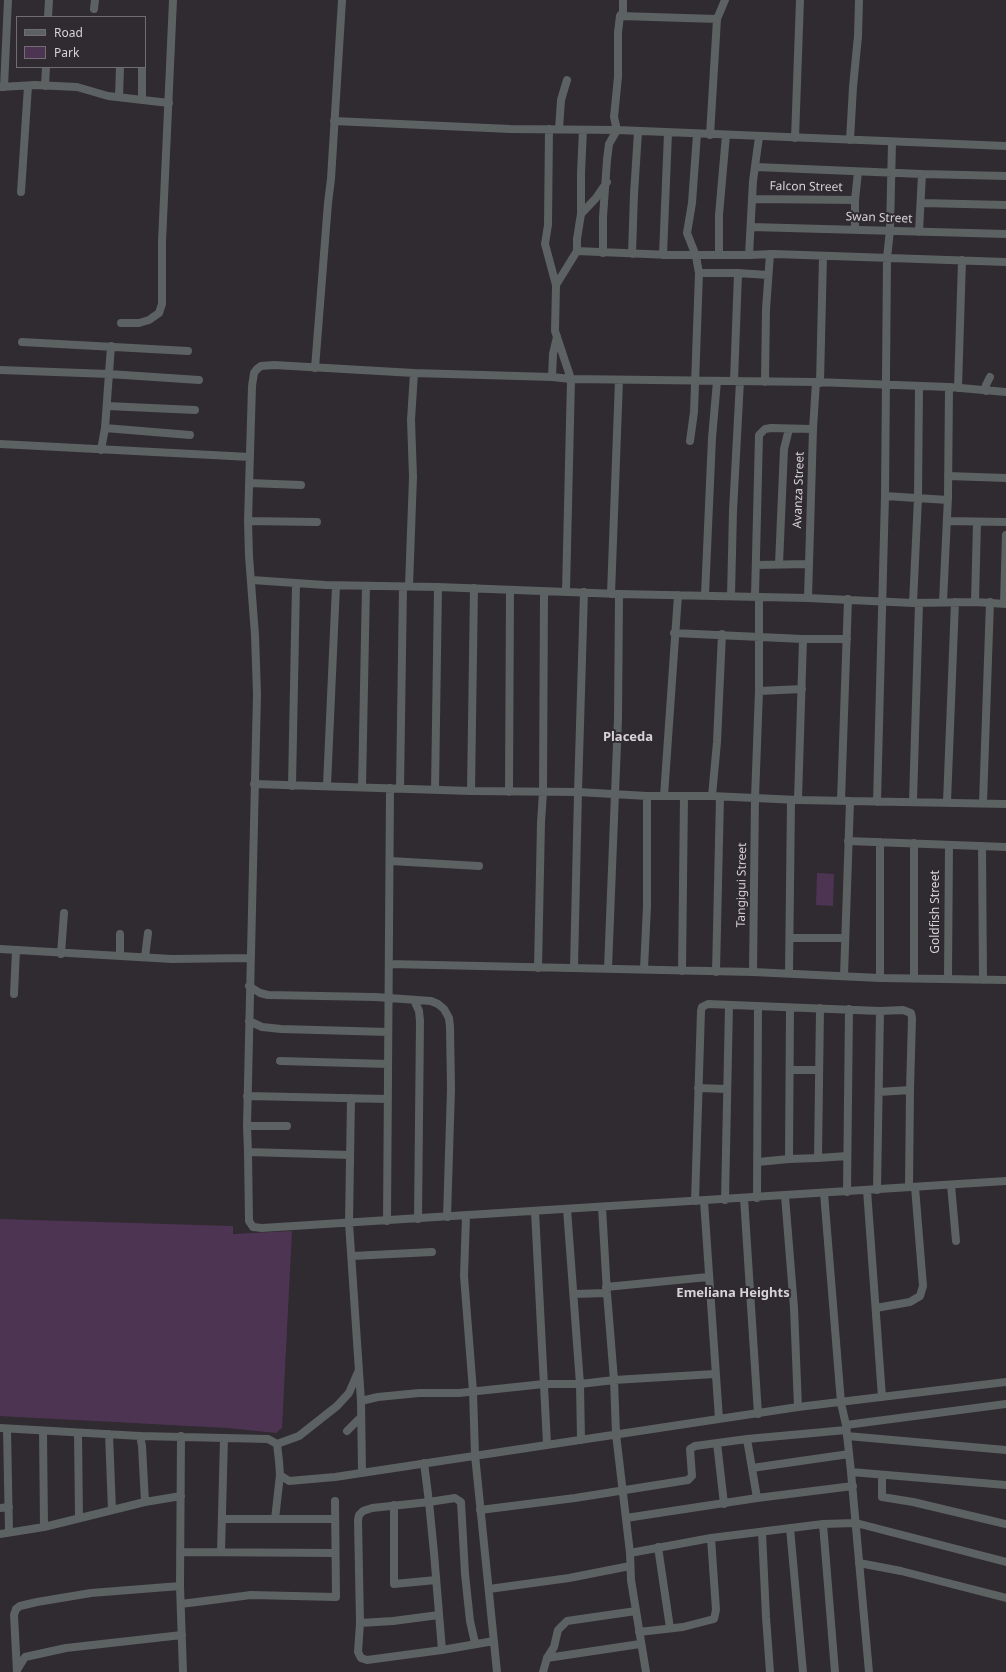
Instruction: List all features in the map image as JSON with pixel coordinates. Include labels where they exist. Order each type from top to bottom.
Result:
[{"type":"street","points":[[8,0],[2,87],[80,87],[101,94],[169,103]]},
{"type":"street","points":[[48,16],[49,0]]},
{"type":"street","points":[[94,9],[95,0]]},
{"type":"street","points":[[122,324],[145,322],[161,310],[162,242],[173,0]]},
{"type":"street","points":[[315,368],[328,196],[331,179],[342,0]]},
{"type":"street","points":[[603,253],[603,217],[610,144],[617,130],[614,118],[618,77],[618,32],[620,16],[623,12],[623,0]]},
{"type":"street","points":[[710,135],[717,19],[724,0]]},
{"type":"street","points":[[795,138],[800,0]]},
{"type":"street","points":[[850,140],[858,36],[859,0]]},
{"type":"street","points":[[620,16],[717,19]]},
{"type":"street","points":[[45,86],[46,68]]},
{"type":"street","points":[[119,97],[120,68]]},
{"type":"street","points":[[142,68],[142,100]]},
{"type":"street","points":[[559,129],[561,100],[566,80]]},
{"type":"street","points":[[21,192],[28,86]]},
{"type":"street","points":[[334,121],[510,129],[549,128],[617,130],[668,134],[1006,146]]},
{"type":"street","points":[[549,128],[548,225],[545,244],[556,285],[555,322],[557,337],[562,347],[572,379],[566,591]]},
{"type":"street","points":[[556,285],[577,251],[576,239],[581,214],[583,130]]},
{"type":"street","points":[[632,254],[638,132]]},
{"type":"street","points":[[663,255],[668,134]]},
{"type":"street","points":[[690,441],[695,382],[699,272],[696,256],[687,233],[692,203],[697,134]]},
{"type":"street","points":[[719,255],[719,215],[726,135]]},
{"type":"street","points":[[749,255],[753,181],[759,137]]},
{"type":"street","points":[[876,802],[885,496],[888,258],[892,142]]},
{"type":"street","points":[[756,167],[858,172],[1006,176]]},
{"type":"street","name":"Falcon Street","points":[[753,199],[855,200],[858,172]]},
{"type":"street","points":[[919,232],[922,174]]},
{"type":"street","points":[[581,214],[599,194],[607,182]]},
{"type":"street","points":[[855,200],[855,229]]},
{"type":"street","points":[[921,204],[1006,205]]},
{"type":"street","name":"Swan Street","points":[[751,227],[1006,234]]},
{"type":"street","points":[[577,251],[696,256],[770,254],[1006,262]]},
{"type":"street","points":[[765,382],[770,254]]},
{"type":"street","name":"Avanza Street","points":[[808,598],[813,429],[818,383],[823,256]]},
{"type":"street","points":[[958,388],[962,260]]},
{"type":"street","points":[[699,272],[768,275]]},
{"type":"street","points":[[731,596],[737,381],[738,273]]},
{"type":"street","points":[[552,377],[553,354],[557,337]]},
{"type":"street","points":[[22,342],[188,351]]},
{"type":"street","points":[[101,450],[105,428],[111,346]]},
{"type":"street","points":[[1006,392],[949,387],[737,381],[695,382],[572,379],[552,377],[414,373],[267,365],[261,366],[254,373],[252,386],[248,521],[257,666],[247,1096],[248,1215],[249,1221],[253,1227],[285,1227],[535,1212],[1006,1181]]},
{"type":"street","points":[[0,370],[109,374],[199,380]]},
{"type":"street","points":[[400,788],[406,587],[413,477],[412,420],[414,373]]},
{"type":"street","points":[[986,391],[986,385],[990,377]]},
{"type":"street","points":[[608,968],[615,795],[615,594],[620,380]]},
{"type":"street","points":[[706,595],[712,438],[717,381]]},
{"type":"street","points":[[913,802],[919,386]]},
{"type":"street","points":[[943,602],[948,500],[949,387]]},
{"type":"street","points":[[107,406],[195,410]]},
{"type":"street","points":[[105,428],[190,435]]},
{"type":"street","name":"Tangigui Street","points":[[753,972],[755,798],[759,691],[759,636],[756,564],[759,435],[765,429],[813,429]]},
{"type":"street","points":[[779,564],[784,450],[790,429]]},
{"type":"street","points":[[0,444],[250,457]]},
{"type":"street","points":[[948,476],[1006,478]]},
{"type":"street","points":[[249,483],[301,485]]},
{"type":"street","points":[[885,496],[948,500]]},
{"type":"street","points":[[248,521],[317,522]]},
{"type":"street","points":[[947,521],[1006,522]]},
{"type":"street","points":[[974,602],[978,522]]},
{"type":"street","points":[[252,580],[336,586],[438,587],[544,592],[566,591],[615,594],[757,596],[916,603],[1005,603],[1006,535]]},
{"type":"street","points":[[756,564],[809,564]]},
{"type":"street","points":[[292,786],[296,584]]},
{"type":"street","points":[[327,786],[336,586]]},
{"type":"street","points":[[362,787],[366,586]]},
{"type":"street","points":[[435,790],[438,587]]},
{"type":"street","points":[[471,791],[474,588]]},
{"type":"street","points":[[509,792],[510,590]]},
{"type":"street","points":[[538,968],[543,792],[544,592]]},
{"type":"street","points":[[574,968],[584,592]]},
{"type":"street","points":[[664,796],[674,633],[678,595]]},
{"type":"street","points":[[844,976],[848,841],[845,801],[848,599]]},
{"type":"street","points":[[947,802],[955,602]]},
{"type":"street","points":[[983,803],[990,602]]},
{"type":"street","points":[[674,633],[722,634],[803,639],[847,639]]},
{"type":"street","points":[[716,972],[716,796],[722,634]]},
{"type":"street","points":[[789,973],[794,800],[802,689],[803,639]]},
{"type":"street","points":[[759,691],[802,689]]},
{"type":"street","points":[[254,784],[509,792],[578,792],[647,796],[716,796],[794,800],[1006,804]]},
{"type":"street","points":[[387,1221],[390,788]]},
{"type":"street","points":[[644,969],[648,906],[647,796]]},
{"type":"street","points":[[682,971],[684,796]]},
{"type":"street","points":[[848,841],[1006,847]]},
{"type":"street","points":[[880,842],[880,978]]},
{"type":"street","points":[[914,843],[914,978]]},
{"type":"street","name":"Goldfish Street","points":[[948,978],[949,845]]},
{"type":"street","points":[[982,846],[982,980]]},
{"type":"street","points":[[390,861],[479,866]]},
{"type":"street","points":[[62,954],[64,913]]},
{"type":"street","points":[[145,957],[148,933]]},
{"type":"street","points":[[120,934],[120,956]]},
{"type":"street","points":[[790,938],[845,938]]},
{"type":"street","points":[[0,949],[62,954],[172,959],[250,958]]},
{"type":"street","points":[[14,994],[16,950]]},
{"type":"street","points":[[389,964],[538,968],[608,968],[789,973],[880,978],[1006,980]]},
{"type":"street","points":[[250,986],[260,993],[268,995],[389,998],[431,1001],[444,1009],[449,1018],[451,1089],[447,1217]]},
{"type":"street","points":[[414,1000],[419,1011],[420,1021],[418,1219]]},
{"type":"street","points":[[695,1201],[702,1007],[708,1004],[880,1011],[904,1010],[911,1013],[910,1090],[912,1187],[923,1286],[920,1296],[910,1302],[876,1308]]},
{"type":"street","points":[[725,1200],[729,1005]]},
{"type":"street","points":[[757,1198],[758,1007]]},
{"type":"street","points":[[789,1159],[790,1008]]},
{"type":"street","points":[[818,1158],[820,1008]]},
{"type":"street","points":[[847,1192],[849,1009]]},
{"type":"street","points":[[877,1190],[880,1011]]},
{"type":"street","points":[[249,1021],[262,1027],[281,1029],[388,1032]]},
{"type":"street","points":[[280,1061],[388,1064]]},
{"type":"street","points":[[790,1070],[819,1070]]},
{"type":"street","points":[[698,1088],[727,1089]]},
{"type":"street","points":[[879,1092],[910,1090]]},
{"type":"street","points":[[247,1096],[388,1099]]},
{"type":"street","points":[[351,1098],[349,1223],[361,1401],[362,1472]]},
{"type":"street","points":[[247,1126],[287,1126]]},
{"type":"street","points":[[248,1152],[350,1155]]},
{"type":"street","points":[[758,1162],[847,1156]]},
{"type":"street","points":[[951,1185],[956,1241]]},
{"type":"street","points":[[866,1190],[882,1397]]},
{"type":"street","points":[[824,1193],[841,1403],[847,1430],[869,1672]]},
{"type":"street","points":[[785,1196],[794,1308],[798,1407]]},
{"type":"street","points":[[744,1198],[758,1414]]},
{"type":"street","points":[[704,1201],[708,1277],[719,1419]]},
{"type":"street","points":[[602,1207],[606,1290],[614,1380],[616,1434],[630,1552],[630,1566],[640,1644],[646,1672]]},
{"type":"street","points":[[567,1210],[580,1384],[581,1440]]},
{"type":"street","points":[[535,1212],[546,1444]]},
{"type":"street","points":[[466,1216],[464,1276],[473,1391],[474,1455],[497,1672]]},
{"type":"street","points":[[352,1256],[432,1252]]},
{"type":"street","points":[[574,1294],[708,1277]]},
{"type":"street","points":[[181,1496],[144,1502],[44,1526],[4,1533],[9,1507],[4,1429],[140,1436],[268,1439],[277,1444],[299,1436],[337,1406],[349,1393],[358,1372]]},
{"type":"street","points":[[361,1401],[378,1397],[412,1393],[459,1392],[544,1384],[580,1384],[614,1380],[715,1374]]},
{"type":"street","points":[[280,1475],[289,1481],[335,1477],[798,1407],[1006,1382]]},
{"type":"street","points":[[480,1510],[574,1498],[688,1480],[692,1476],[690,1449],[695,1446],[747,1439],[847,1430],[1006,1404]]},
{"type":"street","points":[[347,1431],[361,1417]]},
{"type":"street","points":[[847,1430],[1006,1450]]},
{"type":"street","points":[[43,1431],[44,1526]]},
{"type":"street","points":[[78,1432],[78,1518]]},
{"type":"street","points":[[109,1434],[112,1510]]},
{"type":"street","points":[[140,1436],[142,1446],[144,1502]]},
{"type":"street","points":[[181,1436],[180,1586],[183,1672]]},
{"type":"street","points":[[221,1552],[224,1438]]},
{"type":"street","points":[[747,1439],[757,1498]]},
{"type":"street","points":[[717,1443],[724,1504]]},
{"type":"street","points":[[275,1519],[280,1475],[277,1444]]},
{"type":"street","points":[[752,1468],[849,1454]]},
{"type":"street","points":[[424,1463],[429,1502],[442,1650]]},
{"type":"street","points":[[851,1472],[1006,1485]]},
{"type":"street","points":[[882,1475],[882,1497],[913,1502],[1006,1524]]},
{"type":"street","points":[[626,1518],[757,1498],[852,1486]]},
{"type":"street","points":[[475,1643],[470,1621],[465,1574],[461,1502],[455,1498],[372,1508],[363,1511],[359,1515],[358,1520],[360,1623],[359,1656],[364,1660],[442,1650],[475,1643],[494,1641]]},
{"type":"street","points":[[181,1604],[251,1595],[336,1597],[335,1501]]},
{"type":"street","points":[[394,1505],[394,1584],[436,1580]]},
{"type":"street","points":[[0,1508],[9,1507]]},
{"type":"street","points":[[222,1519],[335,1519]]},
{"type":"street","points":[[630,1552],[711,1538],[823,1524],[856,1523],[1006,1562]]},
{"type":"street","points":[[823,1524],[835,1672]]},
{"type":"street","points":[[790,1528],[803,1672]]},
{"type":"street","points":[[762,1532],[770,1672]]},
{"type":"street","points":[[639,1632],[712,1621],[715,1617],[711,1538]]},
{"type":"street","points":[[658,1547],[670,1628]]},
{"type":"street","points":[[180,1552],[335,1553]]},
{"type":"street","points":[[859,1564],[901,1571],[1002,1596],[1006,1590]]},
{"type":"street","points":[[489,1589],[569,1578],[630,1566]]},
{"type":"street","points":[[17,1671],[14,1647],[14,1615],[16,1609],[26,1604],[91,1593],[180,1586]]},
{"type":"street","points":[[543,1672],[547,1658],[554,1646],[558,1630],[567,1621],[636,1611]]},
{"type":"street","points":[[360,1623],[393,1621],[439,1615]]},
{"type":"street","points":[[17,1671],[25,1657],[66,1648],[182,1635]]},
{"type":"street","points":[[547,1658],[640,1644]]},
{"type":"street","points":[[554,1646],[556,1657]]},
{"type":"street","points":[[14,1647],[25,1657]]},
{"type":"green space","points":[[817,873],[834,874],[833,906],[816,905]]},
{"type":"green space","points":[[0,1219],[233,1226],[233,1234],[292,1231],[282,1428],[276,1433],[228,1428],[0,1416]]},
{"type":"district","name":"Placeda","points":[[628,737]]},
{"type":"district","name":"Emeliana Heights","points":[[733,1293]]}]
